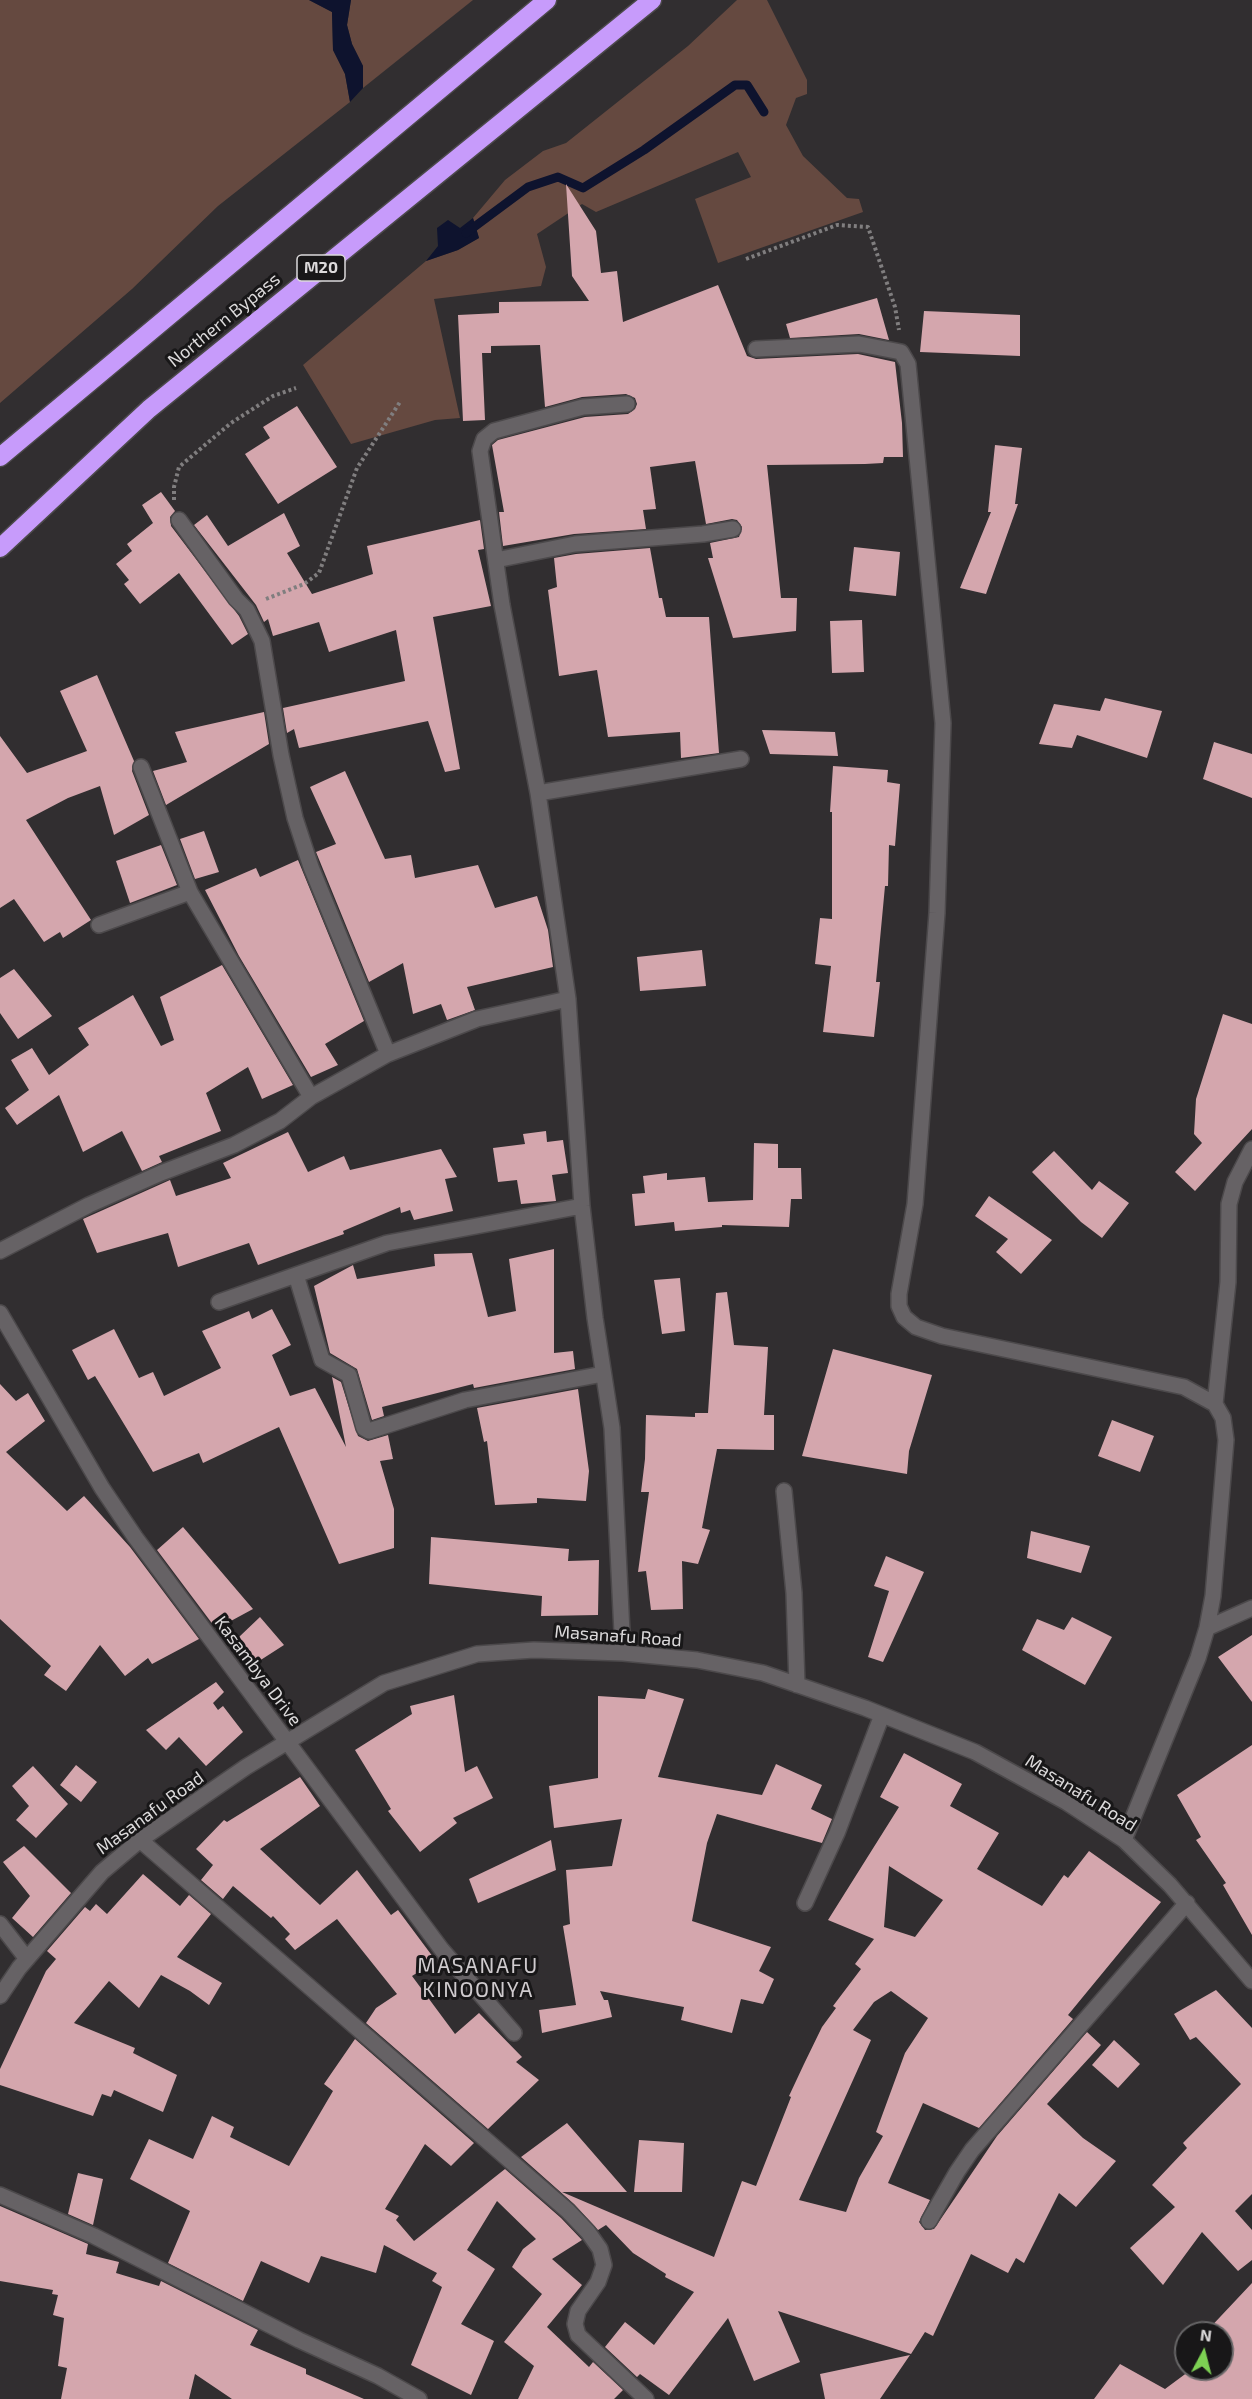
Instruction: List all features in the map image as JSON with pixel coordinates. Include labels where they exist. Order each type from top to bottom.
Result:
[{"type":"highway","name":"Northern Bypass","points":[[0,457],[547,0]]},
{"type":"highway","name":"Northern Bypass","points":[[0,548],[149,409],[652,0]]},
{"type":"street","points":[[756,350],[859,344],[901,352],[908,364],[943,723],[937,913],[915,1204],[900,1306],[904,1317],[916,1327],[942,1336],[1184,1387],[1215,1404],[1223,1418],[1226,1440],[1213,1596],[1207,1628],[1124,1839]]},
{"type":"street","points":[[623,1653],[612,1428],[582,1206],[568,999],[538,793],[480,466],[480,451],[484,439],[494,431],[583,407],[627,405]]},
{"type":"street","points":[[179,520],[247,610],[262,641],[281,755],[296,818],[311,867],[388,1054]]},
{"type":"street","points":[[496,560],[575,544],[692,535],[733,529]]},
{"type":"street","points":[[538,793],[741,759]]},
{"type":"street","points":[[141,767],[190,892],[312,1097]]},
{"type":"street","points":[[99,925],[190,892]]},
{"type":"street","points":[[0,1251],[161,1173],[234,1145],[280,1121],[312,1097],[388,1054],[477,1019],[568,999]]},
{"type":"street","points":[[1215,1404],[1228,1282],[1230,1204],[1235,1182],[1252,1149]]},
{"type":"street","points":[[219,1302],[387,1243],[582,1206]]},
{"type":"street","points":[[296,1275],[322,1360],[349,1376],[364,1428],[369,1431],[465,1400],[603,1374]]},
{"type":"street","name":"Kasambya Drive","points":[[0,1313],[30,1368],[122,1518],[199,1626],[442,1950],[514,2033]]},
{"type":"street","points":[[784,1491],[794,1593],[797,1685]]},
{"type":"street","points":[[1207,1628],[1252,1608]]},
{"type":"street","name":"Masanafu Road","points":[[0,1996],[27,1959],[102,1872],[140,1839],[287,1742],[384,1683],[477,1654],[534,1650],[623,1653],[697,1660],[763,1673],[882,1715],[975,1752],[1066,1802],[1124,1839],[1186,1903],[1252,1981]]},
{"type":"street","points":[[805,1903],[837,1833],[882,1715]]},
{"type":"street","points":[[140,1839],[559,2203],[588,2232],[600,2249],[604,2265],[598,2282],[578,2311],[574,2324],[578,2335],[646,2399]]},
{"type":"street","points":[[929,2221],[972,2150],[1186,1903]]},
{"type":"street","points":[[0,1924],[27,1959]]},
{"type":"street","points":[[0,2195],[104,2241],[299,2340],[378,2376],[419,2399]]},
{"type":"path","points":[[746,259],[837,225],[868,227],[896,307],[901,352]]},
{"type":"path","points":[[179,520],[174,505],[174,487],[179,467],[238,418],[273,396],[296,388]]},
{"type":"path","points":[[247,610],[262,600],[304,584],[319,573],[357,468],[400,402]]},
{"type":"shaded area","points":[[0,0],[309,0],[332,12],[333,50],[345,74],[350,102],[218,206],[132,289],[0,403]]},
{"type":"shaded area","points":[[351,0],[473,0],[363,88],[363,66],[352,44],[347,25]]},
{"type":"shaded area","points":[[737,0],[767,0],[807,80],[807,94],[796,98],[786,125],[803,156],[847,198],[859,199],[863,212],[718,263],[695,199],[751,177],[738,152],[596,212],[582,204],[537,234],[546,267],[541,286],[434,299],[460,418],[435,420],[351,444],[303,365],[426,261],[458,250],[479,238],[473,218],[505,180],[543,151],[566,143],[688,46]]},
{"type":"water","points":[[309,0],[351,0],[347,25],[352,44],[363,66],[363,88],[350,102],[345,74],[333,50],[332,12]]},
{"type":"water","points":[[473,218],[479,238],[458,250],[426,261],[438,246],[437,228],[448,220],[460,228]]},
{"type":"building","points":[[566,184],[596,231],[601,273],[617,271],[623,322],[718,285],[747,356],[756,359],[858,354],[895,362],[902,423],[903,457],[884,457],[883,463],[767,465],[781,598],[797,598],[796,631],[733,638],[708,558],[713,558],[710,543],[739,537],[742,527],[737,520],[732,519],[706,524],[695,461],[650,467],[656,509],[643,510],[646,529],[574,534],[503,546],[499,512],[504,512],[492,445],[498,440],[585,417],[628,414],[635,409],[637,404],[635,398],[626,394],[582,397],[545,407],[540,345],[491,346],[491,353],[482,353],[485,420],[463,421],[458,315],[499,313],[499,302],[589,301],[572,276]]},
{"type":"building","points":[[877,298],[889,340],[859,334],[790,338],[786,324]]},
{"type":"building","points":[[924,311],[1020,315],[1020,356],[920,352]]},
{"type":"building","points":[[297,406],[337,467],[278,504],[245,454],[270,438],[263,427]]},
{"type":"building","points":[[995,445],[1022,448],[1015,504],[1018,504],[986,594],[960,588],[991,512],[988,512]]},
{"type":"building","points":[[161,492],[175,511],[170,517],[171,526],[239,616],[248,634],[232,645],[179,573],[140,604],[124,584],[129,580],[116,564],[132,551],[127,544],[153,523],[142,505]]},
{"type":"building","points":[[284,513],[300,546],[287,553],[312,594],[373,574],[367,546],[480,520],[484,549],[478,550],[491,606],[433,617],[460,769],[445,772],[428,721],[299,748],[294,729],[287,733],[283,708],[405,681],[396,630],[329,652],[319,622],[273,636],[268,619],[264,622],[256,605],[194,525],[207,515],[228,546]]},
{"type":"building","points":[[854,547],[900,552],[896,596],[849,591]]},
{"type":"building","points":[[650,548],[659,598],[662,598],[666,617],[709,617],[719,753],[681,758],[680,732],[608,737],[597,670],[559,676],[548,590],[557,587],[554,558]]},
{"type":"building","points":[[862,620],[864,672],[832,673],[830,621]]},
{"type":"building","points":[[97,675],[134,761],[132,771],[149,815],[114,835],[100,786],[68,798],[26,820],[91,920],[63,938],[60,932],[44,942],[14,899],[0,908],[0,736],[27,773],[87,751],[60,691]]},
{"type":"building","points":[[1105,698],[1162,711],[1147,758],[1077,735],[1072,748],[1039,744],[1054,704],[1100,711]]},
{"type":"building","points":[[264,712],[269,744],[166,805],[153,771],[187,762],[175,732]]},
{"type":"building","points":[[762,730],[835,732],[838,756],[770,754]]},
{"type":"building","points":[[1214,742],[1252,754],[1252,798],[1203,779]]},
{"type":"building","points":[[833,766],[888,770],[887,782],[900,784],[895,846],[889,845],[888,886],[885,886],[876,982],[880,982],[874,1037],[823,1032],[831,966],[815,964],[820,918],[832,919],[832,812],[830,812]]},
{"type":"building","points":[[345,771],[385,859],[411,855],[415,878],[478,865],[495,908],[537,896],[548,930],[553,967],[467,987],[475,1010],[447,1020],[441,1004],[413,1014],[403,963],[369,982],[316,852],[336,844],[310,787]]},
{"type":"building","points":[[204,831],[219,872],[195,879],[180,839]]},
{"type":"building","points":[[161,845],[177,885],[130,903],[116,861]]},
{"type":"building","points":[[298,860],[364,1021],[325,1044],[338,1065],[311,1077],[239,956],[205,890],[256,868],[260,877]]},
{"type":"building","points":[[702,950],[706,986],[640,991],[637,957]]},
{"type":"building","points":[[222,965],[293,1085],[262,1099],[248,1067],[206,1093],[221,1131],[159,1156],[162,1162],[142,1171],[122,1131],[83,1152],[59,1095],[17,1125],[5,1108],[29,1090],[11,1060],[32,1048],[49,1075],[89,1045],[78,1028],[133,995],[161,1046],[174,1040],[160,997]]},
{"type":"building","points":[[14,969],[52,1016],[18,1039],[0,1013],[0,978]]},
{"type":"building","points":[[1223,1014],[1252,1024],[1252,1129],[1195,1191],[1175,1172],[1202,1143],[1194,1134],[1196,1099]]},
{"type":"building","points":[[546,1131],[547,1142],[563,1140],[568,1173],[552,1175],[556,1201],[521,1204],[517,1180],[498,1182],[493,1148],[525,1144],[523,1134]]},
{"type":"building","points":[[288,1132],[308,1172],[344,1156],[350,1170],[441,1149],[457,1177],[445,1179],[453,1211],[414,1220],[410,1210],[401,1213],[400,1207],[343,1231],[344,1234],[258,1265],[249,1243],[178,1267],[168,1233],[97,1253],[83,1219],[170,1180],[176,1196],[231,1178],[223,1163]]},
{"type":"building","points":[[754,1143],[778,1144],[778,1168],[801,1168],[802,1199],[791,1199],[789,1227],[722,1225],[722,1227],[675,1231],[674,1222],[635,1226],[632,1194],[645,1193],[643,1176],[667,1173],[667,1180],[705,1177],[708,1202],[753,1200]]},
{"type":"building","points":[[1054,1151],[1092,1190],[1099,1181],[1129,1203],[1102,1238],[1081,1222],[1032,1172]]},
{"type":"building","points":[[989,1196],[1052,1240],[1021,1274],[996,1252],[1008,1239],[975,1216]]},
{"type":"building","points":[[554,1249],[554,1353],[573,1351],[575,1369],[474,1388],[473,1384],[382,1407],[384,1416],[372,1420],[357,1369],[330,1353],[314,1286],[353,1265],[357,1279],[435,1266],[434,1254],[472,1253],[488,1317],[516,1311],[509,1259]]},
{"type":"building","points":[[680,1278],[685,1331],[662,1334],[654,1280]]},
{"type":"building","points":[[727,1292],[734,1345],[768,1347],[764,1415],[774,1415],[774,1450],[717,1449],[702,1528],[710,1530],[698,1564],[682,1561],[683,1609],[651,1610],[646,1571],[638,1572],[649,1492],[641,1492],[645,1459],[646,1415],[695,1417],[695,1413],[708,1413],[716,1293]]},
{"type":"building","points":[[272,1309],[291,1345],[272,1355],[290,1396],[315,1388],[346,1447],[332,1377],[341,1382],[358,1436],[368,1441],[388,1435],[393,1459],[380,1461],[394,1509],[394,1548],[339,1564],[279,1427],[203,1463],[199,1453],[153,1472],[95,1376],[88,1380],[72,1350],[114,1329],[139,1378],[153,1372],[164,1396],[221,1368],[202,1331],[249,1311],[252,1319]]},
{"type":"building","points":[[833,1349],[932,1375],[909,1451],[907,1474],[802,1456]]},
{"type":"building","points":[[0,1384],[16,1401],[28,1393],[45,1421],[6,1452],[67,1511],[84,1496],[130,1547],[199,1639],[152,1664],[148,1658],[125,1676],[100,1645],[66,1691],[44,1675],[51,1666],[0,1619]]},
{"type":"building","points":[[578,1389],[589,1471],[586,1501],[537,1498],[537,1503],[495,1505],[487,1441],[484,1442],[477,1408]]},
{"type":"building","points":[[1112,1420],[1154,1436],[1140,1472],[1098,1456]]},
{"type":"building","points":[[183,1527],[253,1609],[229,1622],[226,1616],[214,1626],[157,1550]]},
{"type":"building","points":[[1031,1531],[1090,1546],[1081,1573],[1027,1558]]},
{"type":"building","points":[[431,1537],[569,1549],[568,1561],[599,1560],[598,1615],[541,1616],[542,1596],[429,1584]]},
{"type":"building","points":[[886,1556],[924,1572],[883,1662],[868,1657],[889,1591],[874,1586]]},
{"type":"building","points":[[260,1617],[284,1645],[256,1663],[239,1637]]},
{"type":"building","points":[[1072,1617],[1112,1637],[1085,1685],[1022,1650],[1037,1619],[1064,1630]]},
{"type":"building","points":[[1252,1635],[1252,1702],[1218,1657]]},
{"type":"building","points":[[216,1682],[224,1692],[213,1703],[218,1710],[223,1706],[243,1732],[206,1766],[179,1737],[166,1750],[146,1730]]},
{"type":"building","points":[[648,1689],[684,1699],[658,1777],[762,1795],[776,1764],[822,1785],[811,1809],[832,1819],[822,1843],[717,1814],[707,1843],[692,1921],[771,1947],[759,1971],[774,1979],[763,2004],[741,1999],[732,2033],[681,2020],[684,2007],[600,1991],[604,2000],[608,2000],[612,2017],[542,2033],[539,2010],[576,2005],[563,1926],[570,1924],[566,1870],[612,1866],[622,1819],[554,1828],[549,1786],[598,1778],[598,1696],[645,1699]]},
{"type":"building","points":[[454,1695],[465,1772],[477,1766],[493,1798],[453,1818],[457,1823],[420,1852],[388,1811],[391,1809],[355,1750],[412,1714],[410,1706]]},
{"type":"building","points":[[1252,1745],[1252,1935],[1223,1885],[1226,1883],[1196,1840],[1201,1837],[1177,1795]]},
{"type":"building","points":[[904,1753],[962,1784],[950,1806],[999,1833],[977,1869],[1042,1906],[1064,1875],[1068,1878],[1089,1851],[1161,1902],[1068,2015],[1073,2019],[979,2128],[923,2103],[888,2183],[930,2200],[919,2222],[925,2230],[934,2229],[997,2136],[1087,2032],[1101,2045],[1047,2104],[1083,2138],[1116,2161],[1076,2207],[1059,2193],[1024,2263],[1016,2258],[1008,2273],[971,2254],[933,2336],[925,2332],[911,2354],[778,2311],[800,2362],[754,2381],[728,2318],[669,2395],[640,2374],[637,2377],[605,2347],[625,2322],[654,2345],[694,2292],[665,2277],[666,2274],[633,2253],[606,2225],[598,2230],[574,2204],[521,2157],[567,2123],[627,2192],[562,2192],[714,2257],[742,2181],[756,2186],[791,2097],[789,2096],[804,2064],[822,2027],[836,2008],[833,2006],[861,1969],[855,1964],[874,1939],[828,1920],[899,1807],[880,1797]],"holes":[[[889,1866],[943,1900],[915,1937],[884,1927]],[[891,1991],[928,2018],[905,2053],[876,2132],[883,2136],[859,2178],[846,2212],[799,2200],[871,2040],[853,2030],[874,2002]]]},
{"type":"building","points":[[76,1765],[97,1782],[81,1802],[60,1785]]},
{"type":"building","points":[[33,1766],[68,1804],[36,1838],[16,1820],[29,1806],[12,1786]]},
{"type":"building","points":[[300,1777],[320,1806],[260,1849],[320,1905],[357,1870],[391,1915],[398,1910],[436,1961],[412,1976],[455,2034],[479,2013],[522,2057],[516,2062],[539,2080],[488,2129],[366,2023],[376,2008],[397,1994],[337,1919],[295,1950],[285,1939],[290,1934],[273,1916],[271,1918],[233,1886],[223,1899],[201,1880],[213,1865],[196,1849],[224,1820],[227,1822]]},
{"type":"building","points":[[551,1840],[556,1870],[478,1903],[469,1879]]},
{"type":"building","points":[[24,1846],[71,1893],[33,1937],[12,1918],[30,1896],[3,1862]]},
{"type":"building","points":[[143,1874],[180,1906],[189,1895],[211,1914],[177,1957],[222,1983],[209,2005],[190,1991],[161,1975],[139,2008],[109,1981],[74,2023],[135,2048],[133,2053],[177,2075],[163,2112],[114,2090],[111,2097],[102,2094],[93,2116],[0,2085],[0,2069],[46,1971],[56,1959],[47,1951],[85,1907],[90,1911],[96,1904],[107,1914]]},
{"type":"building","points":[[1216,1990],[1252,2028],[1252,2194],[1235,2211],[1252,2230],[1252,2260],[1238,2271],[1202,2232],[1163,2285],[1130,2248],[1175,2207],[1152,2185],[1187,2148],[1183,2143],[1241,2084],[1196,2037],[1190,2040],[1174,2014]]},
{"type":"building","points":[[355,2039],[474,2143],[451,2166],[425,2144],[385,2209],[399,2216],[396,2220],[414,2241],[505,2169],[561,2218],[582,2240],[552,2259],[582,2285],[547,2327],[589,2367],[593,2362],[623,2390],[614,2399],[518,2399],[534,2366],[504,2342],[542,2294],[512,2267],[523,2249],[536,2239],[497,2201],[467,2250],[495,2269],[461,2324],[494,2341],[471,2395],[411,2365],[442,2287],[432,2281],[437,2273],[384,2245],[376,2273],[321,2256],[309,2283],[261,2261],[243,2301],[168,2263],[190,2211],[130,2179],[149,2139],[193,2159],[212,2116],[234,2127],[230,2137],[289,2166],[333,2091],[324,2084]]},
{"type":"building","points":[[1114,2040],[1140,2064],[1118,2088],[1092,2065]]},
{"type":"building","points":[[639,2140],[684,2143],[682,2192],[634,2192]]},
{"type":"building","points":[[78,2173],[103,2179],[93,2225],[68,2214]]},
{"type":"building","points":[[0,2206],[88,2244],[86,2254],[119,2262],[116,2273],[159,2286],[161,2281],[258,2330],[250,2345],[306,2369],[306,2374],[364,2399],[232,2399],[195,2374],[189,2399],[61,2399],[67,2368],[58,2366],[64,2318],[53,2315],[58,2295],[52,2294],[53,2290],[0,2281]]},
{"type":"building","points":[[1252,2283],[1252,2399],[1094,2399],[1120,2364],[1165,2389],[1176,2381],[1234,2381],[1234,2321],[1216,2321]]},
{"type":"building","points":[[910,2355],[880,2399],[825,2399],[820,2374]]},
{"type":"waterway","points":[[466,233],[528,187],[558,177],[583,188],[644,150],[735,85],[747,85],[764,112]]},
{"type":"district","name":"MASANAFU KINOONYA","points":[[478,1978]]}]
